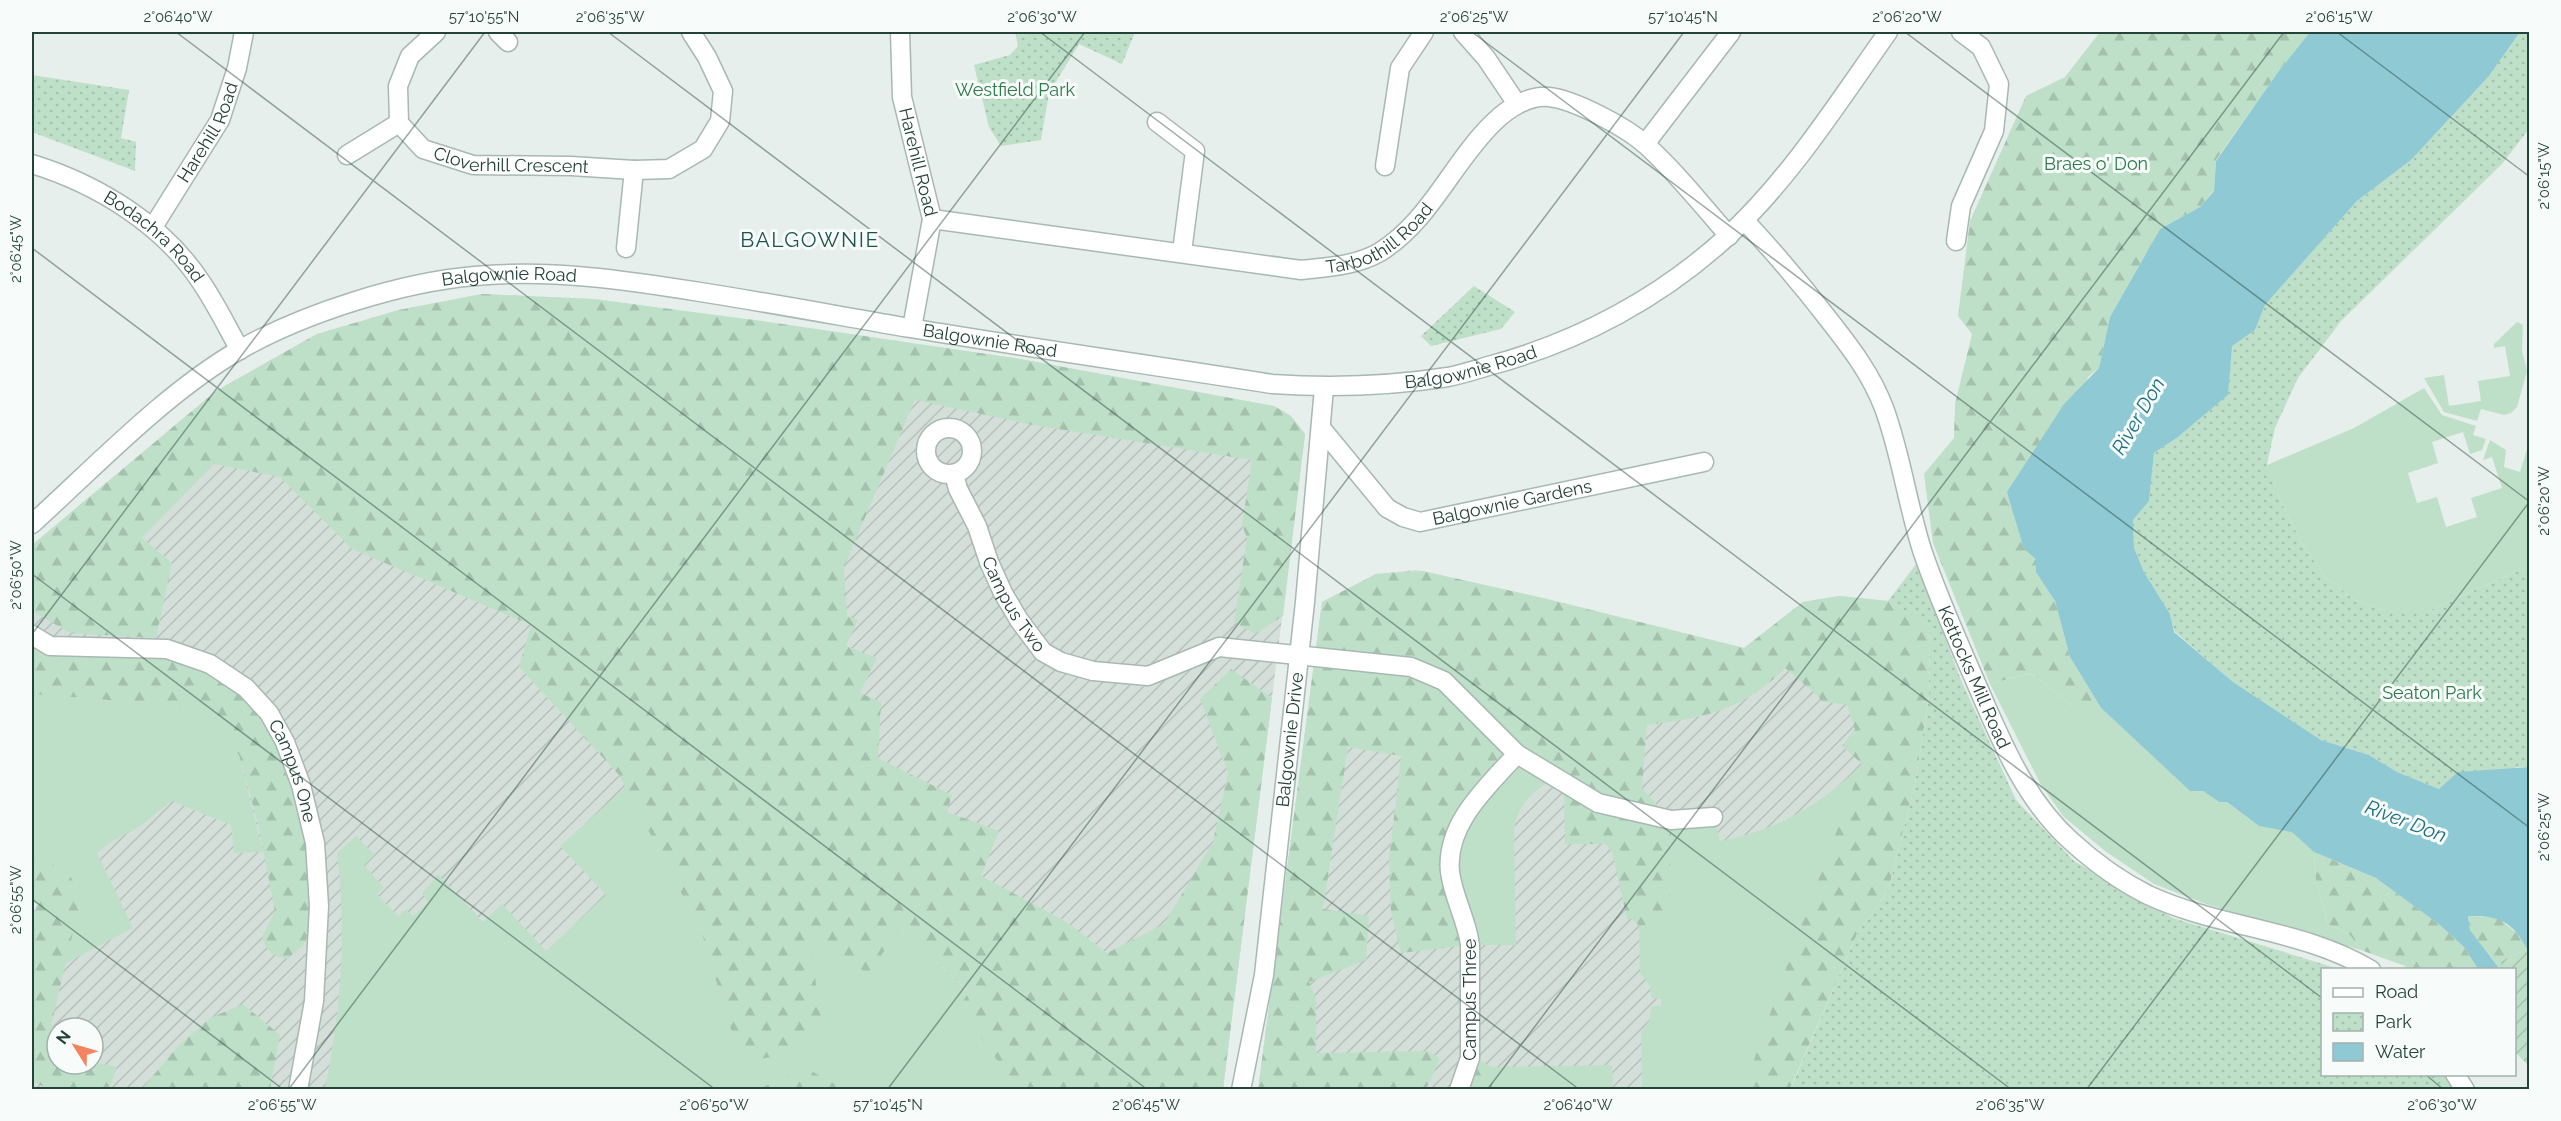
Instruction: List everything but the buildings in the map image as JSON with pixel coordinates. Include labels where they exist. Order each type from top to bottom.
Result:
[{"type":"street","name":"Harehill Road","points":[[153,227],[220,120],[237,68],[244,32]]},
{"type":"street","points":[[347,155],[399,123],[398,86],[410,56],[436,32]]},
{"type":"street","name":"Cloverhill Crescent","points":[[399,123],[423,149],[473,165],[669,169],[703,149],[720,121],[723,91],[707,57],[691,32]]},
{"type":"street","name":"Harehill Road","points":[[900,32],[902,97],[932,219],[912,328]]},
{"type":"street","points":[[1385,166],[1400,68],[1424,32]]},
{"type":"street","points":[[1463,32],[1486,58],[1517,104]]},
{"type":"street","points":[[1645,144],[1731,32]]},
{"type":"street","name":"Balgownie Road","points":[[32,524],[174,396],[240,350],[302,321],[352,303],[412,286],[473,276],[542,275],[623,280],[1272,384],[1324,388],[1450,376],[1532,354],[1608,320],[1654,294],[1693,266],[1729,236],[1800,157],[1888,32]]},
{"type":"street","points":[[1956,241],[1960,206],[1994,131],[1999,84],[1981,47],[1961,32]]},
{"type":"street","name":"Tarbothill Road","points":[[932,219],[1301,270],[1349,264],[1378,252],[1406,232],[1492,123],[1517,104],[1548,97],[1587,109],[1645,144],[1729,236]]},
{"type":"street","points":[[1157,122],[1195,151],[1182,252]]},
{"type":"street","name":"Bodachra Road","points":[[32,164],[63,174],[153,227],[201,281],[240,350]]},
{"type":"street","points":[[626,248],[634,170]]},
{"type":"street","name":"Kettocks Mill Road","points":[[1744,220],[1797,279],[1865,367],[1884,409],[1922,550],[2003,745],[2021,779],[2042,811],[2070,841],[2103,867],[2150,895],[2198,912],[2334,950],[2369,968]]},
{"type":"street","name":"Balgownie Drive","points":[[1241,1089],[1264,975],[1299,654],[1324,388]]},
{"type":"street","name":"Balgownie Gardens","points":[[1321,428],[1387,508],[1403,517],[1420,522],[1704,462]]},
{"type":"street","name":"Campus Two","points":[[954,474],[958,489],[977,526],[989,562],[1018,620],[1043,652],[1061,662],[1110,674],[1148,676],[1219,647],[1299,654]]},
{"type":"street","name":"Campus One","points":[[32,634],[50,646],[167,649],[210,664],[246,688],[269,713],[285,742],[301,785],[315,843],[319,906],[314,1000],[298,1089]]},
{"type":"street","points":[[1299,654],[1411,667],[1444,681],[1517,754],[1598,803],[1671,820],[1713,817]]},
{"type":"street","name":"Campus Three","points":[[1459,1089],[1470,1058],[1470,945],[1450,873],[1451,850],[1461,822],[1485,789],[1517,754]]},
{"type":"street","points":[[2456,1076],[2465,1089]]},
{"type":"shaded area","points":[[482,294],[594,299],[1014,358],[1274,406],[1291,416],[1305,434],[1223,1089],[32,1090],[32,917],[37,904],[32,902],[32,545],[216,391],[317,334],[399,310]]},
{"type":"shaded area","points":[[1416,570],[1543,598],[1744,648],[1803,602],[1839,596],[1888,601],[1930,625],[1790,1089],[1258,1090],[1322,602],[1376,574]]},
{"type":"green space","name":"Westfield Park","points":[[1015,32],[1135,32],[1122,64],[1079,44],[1049,93],[1041,140],[1001,146],[989,127],[974,65],[1010,55],[1018,46]]},
{"type":"green space","name":"Braes o' Don","points":[[2100,32],[2310,32],[2278,72],[2216,160],[2214,190],[2200,207],[2160,229],[2110,317],[2099,368],[2088,377],[2036,559],[2037,572],[2055,601],[2070,657],[2101,708],[2075,708],[2031,673],[1990,684],[1933,543],[1924,474],[1954,438],[1955,404],[1972,334],[1958,316],[1970,221],[2026,96],[2065,77]]},
{"type":"green space","name":"Seaton Park","points":[[2520,32],[2529,32],[2529,129],[2502,164],[2341,321],[2298,378],[2275,428],[2267,464],[2281,502],[2303,546],[2326,578],[2355,600],[2386,611],[2429,611],[2529,566],[2529,767],[2518,767],[2439,789],[2397,772],[2369,755],[2321,740],[2233,682],[2174,631],[2170,614],[2144,572],[2134,548],[2133,520],[2149,501],[2154,453],[2178,437],[2228,395],[2231,346],[2255,330],[2265,305],[2357,201],[2411,160],[2489,76]]},
{"type":"green space","points":[[32,75],[129,90],[121,138],[136,142],[135,171],[32,132]]},
{"type":"green space","points":[[1474,286],[1515,312],[1501,329],[1431,346],[1421,336]]},
{"type":"green space","points":[[482,294],[594,299],[1014,358],[1274,406],[1291,416],[1305,434],[1283,616],[1255,634],[1234,622],[1247,538],[1242,525],[1252,460],[1033,425],[915,400],[844,567],[847,616],[858,620],[846,646],[877,658],[860,693],[881,702],[878,758],[952,795],[947,812],[999,831],[981,876],[1065,921],[1107,953],[1164,924],[1213,842],[1228,773],[1200,699],[1231,669],[1272,698],[1223,1089],[1017,1089],[960,1007],[969,991],[900,930],[867,974],[807,925],[822,1023],[795,1052],[741,1063],[701,930],[619,775],[519,667],[531,625],[352,549],[280,477],[214,464],[142,538],[172,563],[156,638],[70,633],[32,611],[32,545],[216,391],[317,334],[399,310]]},
{"type":"green space","points":[[2517,322],[2523,325],[2522,351],[2527,371],[2517,407],[2511,413],[2504,415],[2481,409],[2477,421],[2444,412],[2424,378],[2444,375],[2449,406],[2481,401],[2478,381],[2510,376],[2505,346],[2494,348],[2494,344]]},
{"type":"green space","points":[[2424,388],[2442,415],[2476,426],[2473,435],[2486,439],[2482,450],[2470,454],[2463,432],[2432,442],[2438,463],[2408,473],[2417,503],[2437,497],[2446,527],[2477,517],[2471,498],[2502,488],[2492,457],[2483,460],[2490,440],[2506,450],[2504,467],[2520,472],[2529,443],[2529,566],[2429,611],[2386,611],[2355,600],[2326,578],[2303,546],[2281,502],[2267,465],[2354,428]]},
{"type":"green space","points":[[1917,563],[1961,680],[2016,800],[2074,861],[2173,918],[2336,968],[2321,968],[2321,1076],[2444,1076],[2453,1089],[1790,1090],[1857,934],[1888,891],[1915,784],[1929,696],[1930,625],[1888,601]]},
{"type":"green space","points":[[1423,571],[1744,648],[1803,602],[1839,596],[1888,601],[1930,625],[1929,696],[1915,784],[1888,891],[1857,934],[1790,1089],[1744,1089],[1796,939],[1862,764],[1842,746],[1855,729],[1847,705],[1821,701],[1785,668],[1770,683],[1754,694],[1722,710],[1647,725],[1642,788],[1671,820],[1669,921],[1639,926],[1632,919],[1627,919],[1612,852],[1606,844],[1565,844],[1564,784],[1517,754],[1451,850],[1470,945],[1401,953],[1391,912],[1389,860],[1401,756],[1348,747],[1323,909],[1369,916],[1366,960],[1309,982],[1316,998],[1316,1053],[1429,1051],[1440,1059],[1426,1089],[1258,1090],[1322,602],[1376,574]]},
{"type":"green space","points":[[32,635],[50,646],[144,647],[246,688],[285,742],[319,906],[303,946],[287,959],[271,953],[264,942],[262,937],[275,911],[258,824],[239,755],[198,707],[32,694]]},
{"type":"green space","points":[[2031,673],[2075,708],[2101,708],[2190,791],[2203,791],[2219,802],[2227,802],[2259,826],[2292,831],[2314,852],[2316,881],[2328,924],[2350,935],[2361,950],[2206,904],[2154,884],[2105,851],[2063,816],[2040,783],[1990,684]]},
{"type":"green space","points":[[32,694],[198,707],[239,755],[263,852],[234,853],[231,825],[172,801],[139,827],[111,842],[97,853],[133,928],[59,967],[67,872],[32,854]]},
{"type":"green space","points":[[1517,754],[1554,778],[1528,799],[1516,820],[1514,829],[1516,945],[1470,945],[1451,850]]},
{"type":"green space","points":[[1862,764],[1796,939],[1744,1089],[1642,1089],[1641,1032],[1649,1021],[1652,1006],[1661,1006],[1661,999],[1652,998],[1649,984],[1640,973],[1639,926],[1669,921],[1671,820],[1713,817],[1720,841],[1740,837],[1760,831],[1797,814],[1831,791]]},
{"type":"green space","points":[[626,787],[701,930],[741,1063],[806,924],[900,930],[969,992],[960,1007],[1017,1089],[844,1089],[804,1067],[759,1089],[325,1090],[335,1030],[341,972],[342,913],[337,853],[356,836],[375,855],[364,865],[384,887],[377,894],[398,916],[406,909],[413,916],[428,902],[422,894],[438,874],[483,922],[502,904],[546,951],[606,895],[560,846]]},
{"type":"green space","points":[[2314,852],[2376,878],[2441,926],[2464,947],[2477,968],[2406,968],[2361,950],[2350,935],[2328,924],[2316,881]]},
{"type":"green space","points":[[32,854],[67,872],[82,894],[53,1016],[45,1016],[45,1076],[105,1076],[105,1064],[117,1067],[109,1089],[48,1089],[32,1081],[32,919],[37,904],[32,902]]},
{"type":"green space","points":[[2468,916],[2497,917],[2520,936],[2527,949],[2501,961],[2504,968],[2498,968],[2470,930]]},
{"type":"green space","points":[[2529,948],[2529,1066],[2516,1053],[2516,968],[2501,968],[2501,961]]},
{"type":"green space","points":[[243,1004],[280,1035],[270,1089],[142,1089],[178,1046],[210,1018]]},
{"type":"green space","points":[[1476,1058],[1492,1067],[1492,1089],[1469,1090]]},
{"type":"green space","points":[[1612,1065],[1613,1089],[1492,1089],[1492,1067]]},
{"type":"green space","points":[[804,1067],[844,1089],[759,1089]]},
{"type":"water","name":"River Don","points":[[2310,32],[2520,32],[2489,76],[2411,160],[2357,201],[2265,305],[2255,330],[2232,346],[2228,395],[2178,437],[2154,453],[2149,501],[2133,520],[2134,548],[2144,572],[2170,614],[2174,632],[2233,682],[2321,740],[2369,755],[2397,772],[2439,789],[2458,772],[2529,767],[2529,948],[2527,949],[2510,926],[2503,922],[2487,917],[2468,916],[2470,930],[2498,968],[2477,968],[2464,947],[2441,926],[2376,878],[2314,852],[2292,832],[2259,826],[2227,802],[2219,802],[2203,791],[2190,791],[2101,708],[2070,657],[2055,601],[2036,572],[2036,559],[2024,549],[2007,492],[2064,404],[2099,368],[2110,317],[2160,229],[2200,207],[2214,191],[2216,161],[2278,72]]},
{"type":"district","name":"BALGOWNIE","points":[[810,240]]}]
